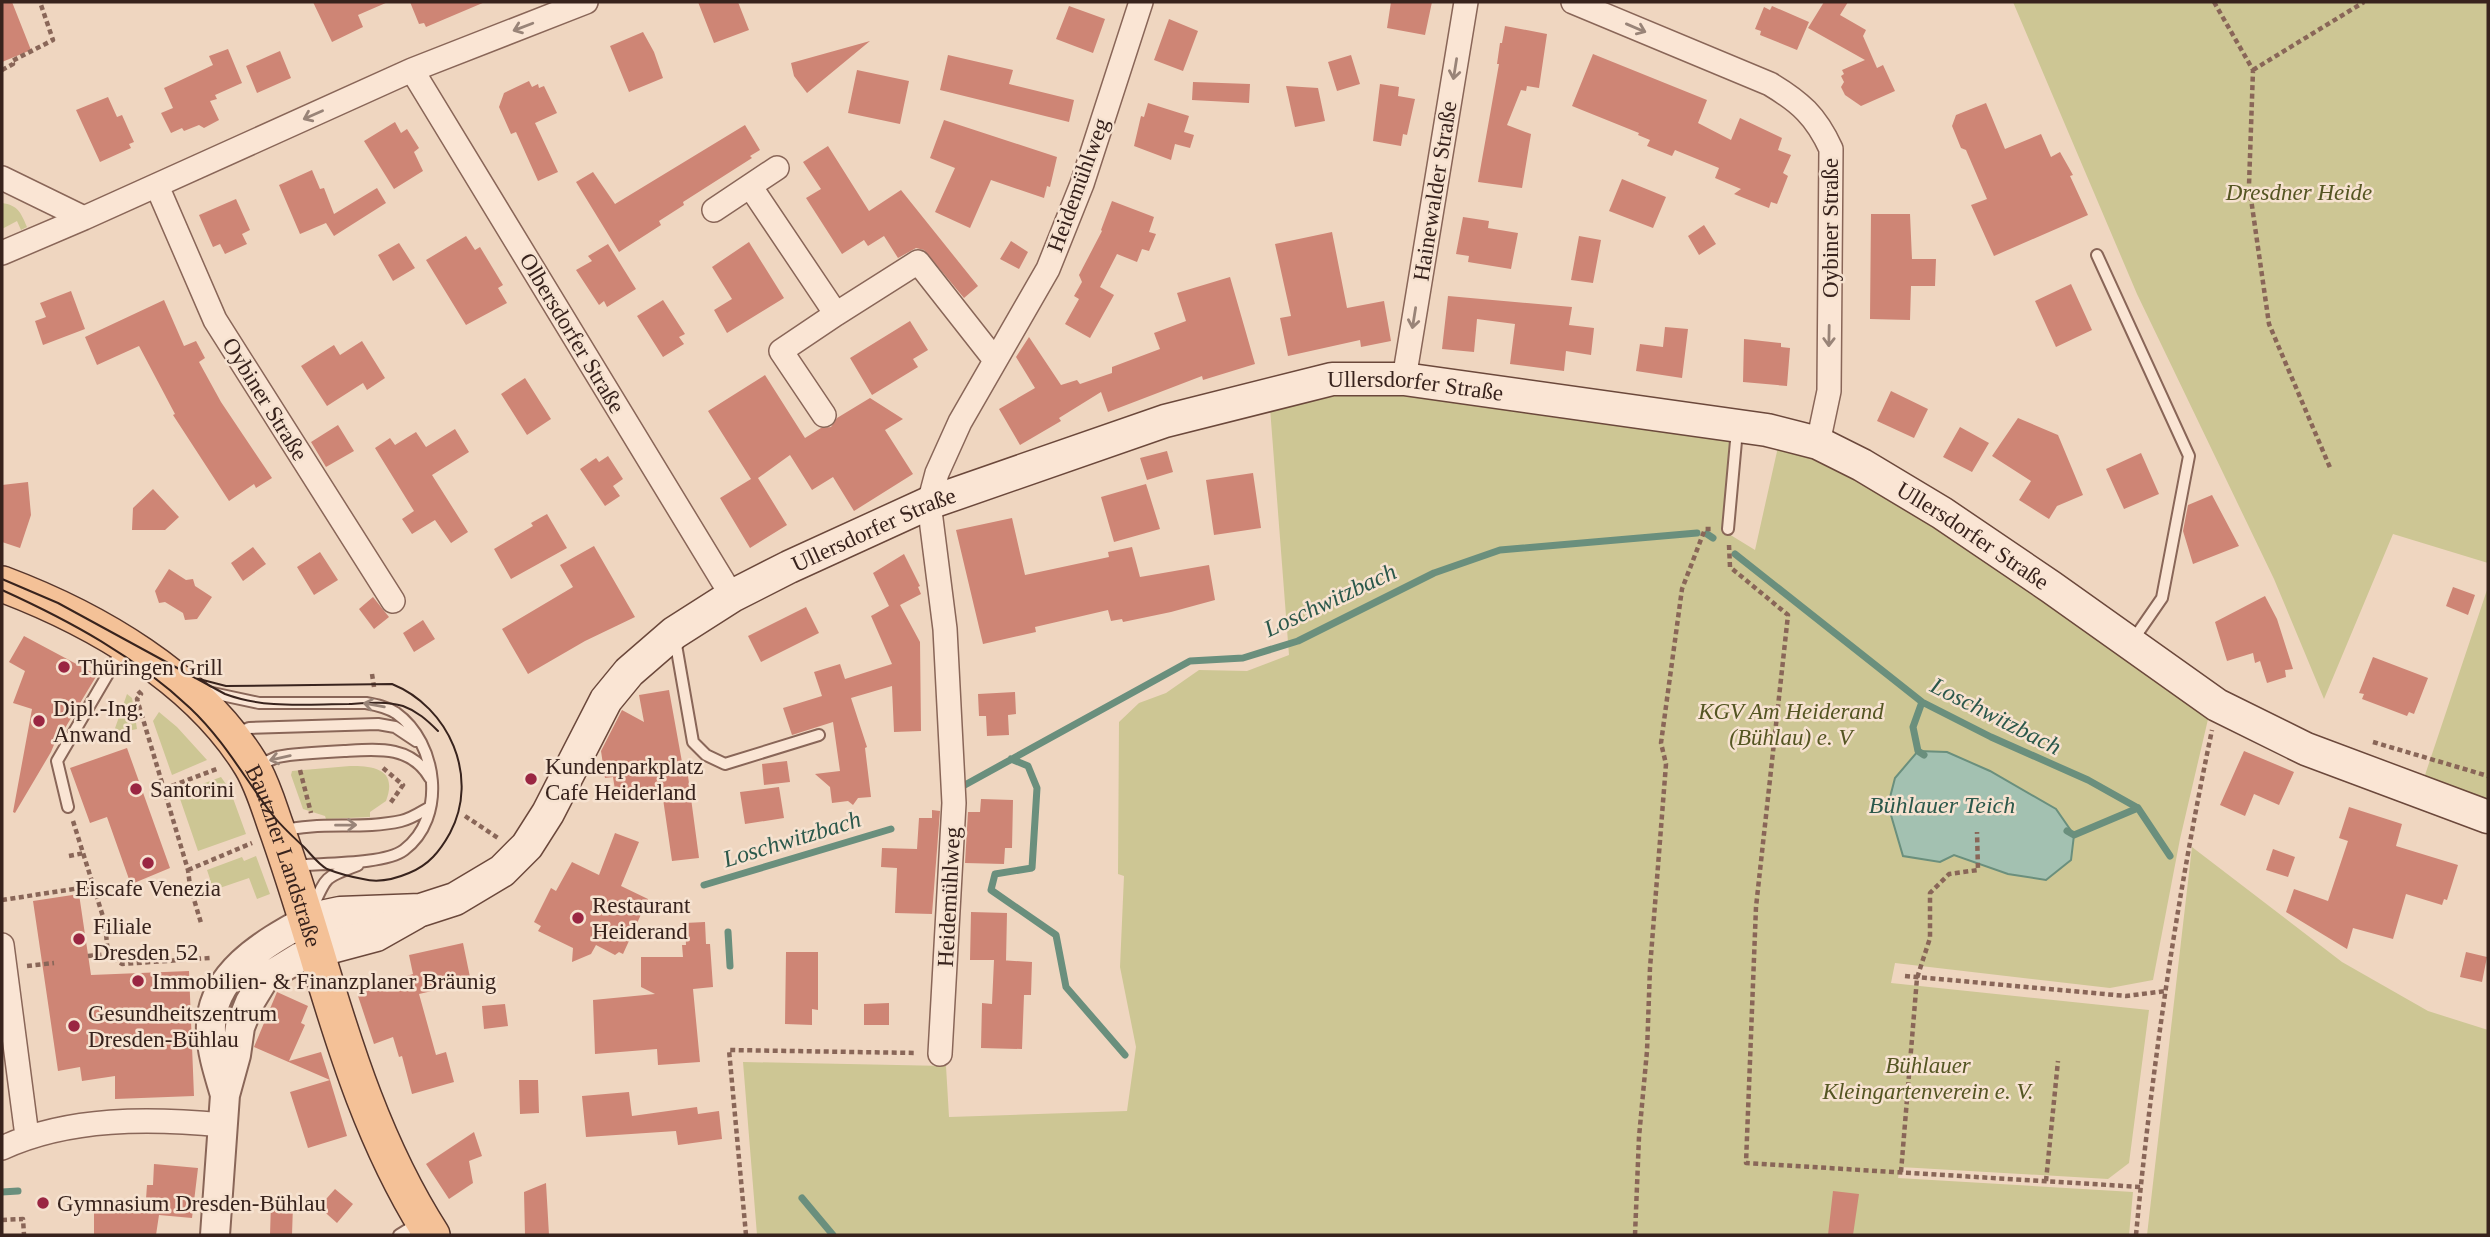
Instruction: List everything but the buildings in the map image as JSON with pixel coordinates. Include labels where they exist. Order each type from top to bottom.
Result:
[{"type":"main road","name":"Ullersdorfer Straße","points":[[312,936],[376,935],[421,910],[455,899],[502,871],[519,855],[548,813],[606,700],[629,672],[674,633],[732,596],[789,566],[929,503],[1165,421],[1332,379],[1404,379],[1738,425],[1818,443],[1863,465],[1942,513],[2217,705],[2306,749],[2488,817]]},
{"type":"main road","name":"Bautzner Landstraße","points":[[2,583],[58,608],[126,644],[183,687],[243,754],[261,783],[267,837],[290,866],[369,1114],[418,1230]]},
{"type":"street","points":[[2,253],[412,70],[586,2]]},
{"type":"street","name":"Heidemühlweg","points":[[940,1054],[954,803],[946,629],[929,503],[937,473],[960,422],[1048,269],[1082,184],[1141,2]]},
{"type":"street","name":"Hainewalder Straße","points":[[1404,379],[1466,2]]},
{"type":"street","name":"Oybiner Straße","points":[[1573,2],[1770,84],[1792,97],[1814,117],[1825,135],[1831,149],[1829,391],[1818,443]]},
{"type":"street","name":"Olbersdorfer Straße","points":[[412,70],[732,596]]},
{"type":"street","points":[[714,210],[777,168]]},
{"type":"street","points":[[2,178],[84,218]]},
{"type":"street","name":"Oybiner Straße","points":[[157,186],[215,320],[393,601]]},
{"type":"street","points":[[750,186],[836,314]]},
{"type":"street","points":[[824,415],[781,351],[918,262],[995,360]]},
{"type":"street","points":[[215,1235],[225,1095],[225,1054],[264,979],[300,957],[312,936]]},
{"type":"street","points":[[2,945],[27,1136]]},
{"type":"street","points":[[2,1148],[27,1136],[100,1124],[170,1119],[223,1125]]},
{"type":"lane","points":[[2097,255],[2189,456],[2162,598],[2130,643]]},
{"type":"lane","points":[[1728,528],[1738,425]]},
{"type":"lane","points":[[674,633],[693,743],[706,755],[725,764],[818,735]]},
{"type":"lane","points":[[68,807],[57,761],[126,644]]},
{"type":"lane","points":[[183,687],[259,703],[366,703],[383,706],[407,723],[422,748],[430,764],[434,792],[427,820],[419,836],[404,850],[395,855],[366,860],[290,866]]},
{"type":"lane","points":[[422,748],[407,733],[379,724],[249,728],[243,754],[277,757],[379,749],[406,754],[425,769],[432,781]]},
{"type":"lane","points":[[267,837],[306,826],[403,821],[430,807]]},
{"type":"lane","points":[[312,936],[329,877],[336,871],[366,860]]},
{"type":"path","points":[[2,70],[13,64],[12,61],[53,40],[40,2]]},
{"type":"path","points":[[2214,2],[2253,70],[2249,185],[2269,324],[2331,470]]},
{"type":"path","points":[[2253,70],[2364,2]]},
{"type":"path","points":[[1635,1235],[1650,968],[1666,764],[1661,743],[1682,589],[1705,529],[1728,528],[1730,567],[1788,615],[1756,907],[1746,1163],[2141,1187]]},
{"type":"path","points":[[141,694],[137,699],[201,923]]},
{"type":"path","points":[[2136,1235],[2166,991],[2188,844],[2217,705]]},
{"type":"path","points":[[164,789],[243,754]]},
{"type":"path","points":[[291,764],[300,770],[313,818]]},
{"type":"path","points":[[382,766],[403,785],[384,812]]},
{"type":"path","points":[[68,807],[105,923],[108,954]]},
{"type":"path","points":[[465,816],[508,844]]},
{"type":"path","points":[[1901,1172],[1917,978],[1930,938],[1930,893],[1949,874],[1978,870],[1977,832]]},
{"type":"path","points":[[188,870],[267,837]]},
{"type":"path","points":[[69,856],[84,853]]},
{"type":"path","points":[[2,900],[93,886]]},
{"type":"path","points":[[88,957],[108,954],[122,964],[210,958]]},
{"type":"path","points":[[1905,976],[2126,996],[2166,991]]},
{"type":"path","points":[[746,1235],[729,1050],[940,1054]]},
{"type":"path","points":[[2046,1181],[2058,1061]]},
{"type":"path","points":[[2,1220],[23,1219],[24,1235]]},
{"type":"green space","name":"Dresdner Heide","points":[[2013,2],[2488,2],[2488,563],[2393,534],[2324,699],[2274,579],[2137,294]]},
{"type":"green space","points":[[2,203],[18,210],[27,227],[21,230],[17,221],[2,229]]},
{"type":"green space","points":[[1367,392],[1437,396],[1726,437],[1732,446],[1724,531],[1755,550],[1778,447],[1825,464],[1886,492],[2209,715],[2180,839],[2153,980],[2110,988],[1895,963],[1891,983],[2149,1010],[2129,1163],[2108,1179],[1900,1167],[1898,1178],[2133,1192],[2129,1235],[757,1235],[743,1062],[946,1066],[949,1117],[1127,1111],[1136,1047],[1120,967],[1124,876],[1118,874],[1119,722],[1139,703],[1166,693],[1199,670],[1247,671],[1289,655],[1270,408],[1314,397]],"holes":[[[1947,752],[1990,771],[2056,809],[2008,874],[1954,855]]]},
{"type":"green space","points":[[2488,587],[2488,803],[2423,781]]},
{"type":"green space","points":[[127,694],[132,698],[137,729],[113,734]]},
{"type":"green space","points":[[159,712],[177,727],[207,760],[172,775],[153,721]]},
{"type":"green space","points":[[350,766],[375,769],[382,772],[389,782],[386,801],[370,812],[370,817],[326,819],[325,816],[303,809],[292,771]]},
{"type":"green space","points":[[221,777],[230,790],[246,834],[198,851],[178,793]]},
{"type":"green space","points":[[2192,847],[2342,962],[2428,1011],[2488,1030],[2488,1235],[2147,1235]]},
{"type":"green space","points":[[256,856],[270,894],[257,899],[249,878],[208,892],[204,881],[210,879],[207,870],[242,857],[244,861]]},
{"type":"water","name":"Bühlauer Teich","points":[[1918,751],[1947,752],[1990,771],[2056,809],[2074,835],[2071,860],[2046,880],[2008,874],[1954,855],[1940,862],[1903,856],[1888,805],[1895,778]]},
{"type":"waterway","name":"Loschwitzbach","points":[[963,786],[1190,661],[1243,658],[1298,641],[1434,573],[1500,550],[1697,533]]},
{"type":"waterway","name":"Loschwitzbach","points":[[1707,534],[1713,538]]},
{"type":"waterway","name":"Loschwitzbach","points":[[1735,554],[1922,702],[1991,737],[2088,780],[2138,808],[2170,856]]},
{"type":"waterway","points":[[1922,702],[1913,727],[1918,751],[1924,755]]},
{"type":"waterway","points":[[1011,759],[1028,766],[1037,788],[1032,868],[995,874],[991,890],[1056,935],[1066,987],[1125,1055]]},
{"type":"waterway","points":[[2067,831],[2074,835],[2138,808]]},
{"type":"waterway","name":"Loschwitzbach","points":[[704,885],[891,829]]},
{"type":"waterway","points":[[728,932],[730,966]]},
{"type":"waterway","points":[[2,1192],[18,1191]]},
{"type":"waterway","points":[[802,1198],[833,1235]]},
{"type":"tram line","points":[[2,579],[58,603],[225,694],[271,704],[396,704],[417,713],[438,731]]},
{"type":"tram line","points":[[2,590],[101,641],[169,689],[213,732],[278,822],[327,869],[369,880],[392,879],[422,866],[442,846],[458,811],[462,789],[460,767],[454,746],[443,726],[429,709],[412,695],[392,684],[226,686],[195,678]]},
{"type":"place","name":"Thüringen Grill","points":[[64,667]]},
{"type":"place","name":"Dipl.-Ing. Anwand","points":[[39,721]]},
{"type":"place","name":"Kundenparkplatz Cafe Heiderland","points":[[531,779]]},
{"type":"place","name":"Santorini","points":[[136,789]]},
{"type":"place","name":"Eiscafe Venezia","points":[[148,863]]},
{"type":"place","name":"Restaurant Heiderand","points":[[578,918]]},
{"type":"place","name":"Filiale Dresden 52","points":[[79,939]]},
{"type":"place","name":"Immobilien- & Finanzplaner Bräunig","points":[[138,981]]},
{"type":"place","name":"Gesundheitszentrum Dresden-Bühlau","points":[[74,1026]]},
{"type":"place","name":"Gymnasium Dresden-Bühlau","points":[[43,1203]]},
{"type":"park label","name":"KGV Am Heiderand (Bühlau) e. V","points":[[1791,724]]},
{"type":"park label","name":"Bühlauer Kleingartenverein e. V.","points":[[1928,1078]]}]
